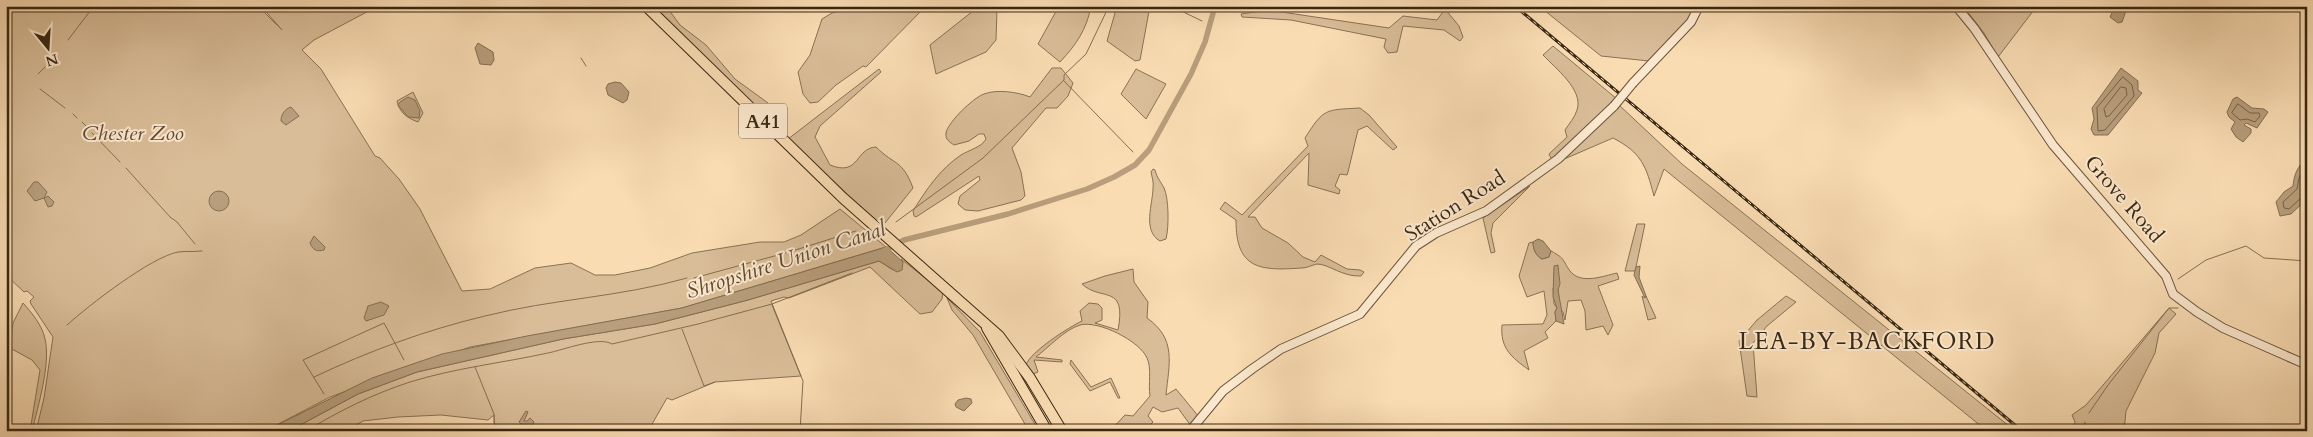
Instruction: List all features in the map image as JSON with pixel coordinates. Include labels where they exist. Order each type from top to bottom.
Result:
[{"type":"highway","name":"A41","points":[[646,6],[836,192],[959,298],[986,327],[999,336],[1062,431]]},
{"type":"highway","name":"A41","points":[[986,327],[1047,431]]},
{"type":"street","name":"Station Road","points":[[1190,431],[1223,391],[1281,349],[1360,314],[1416,246],[1436,233],[1486,211],[1558,159],[1614,106],[1633,83],[1691,22],[1699,6]]},
{"type":"street","name":"Grove Road","points":[[1956,6],[1974,28],[2053,145],[2166,276],[2173,294],[2223,328],[2307,364]]},
{"type":"green space","name":"Chester Zoo","points":[[6,6],[258,6],[282,30],[261,6],[378,6],[314,40],[302,50],[321,69],[375,156],[380,158],[399,179],[420,209],[462,291],[490,289],[535,268],[571,263],[595,275],[615,275],[650,268],[692,253],[760,242],[784,242],[801,235],[840,209],[886,247],[682,308],[470,347],[330,397],[265,431],[36,431],[44,398],[53,337],[31,304],[30,301],[34,297],[27,291],[24,292],[6,275]]},
{"type":"green space","points":[[654,6],[666,6],[680,25],[706,45],[735,79],[768,103],[784,123],[786,135],[784,136]]},
{"type":"green space","points":[[859,6],[926,6],[866,67],[863,66],[836,85],[818,102],[810,103],[803,94],[798,72],[810,55],[822,19],[832,13]]},
{"type":"green space","points":[[1059,6],[1091,6],[1087,22],[1080,36],[1060,62],[1038,44]]},
{"type":"green space","points":[[1117,6],[1150,6],[1140,60],[1135,61],[1107,41]]},
{"type":"green space","points":[[1539,6],[1696,6],[1690,19],[1649,61],[1601,56]]},
{"type":"green space","points":[[1963,6],[2037,6],[1998,57],[1984,33]]},
{"type":"green space","points":[[997,9],[996,40],[986,52],[936,74],[930,45],[973,11]]},
{"type":"green space","points":[[1445,9],[1459,26],[1463,37],[1460,41],[1444,30],[1403,26],[1397,52],[1388,53],[1384,47],[1386,39],[1291,20],[1242,17],[1241,14],[1268,10],[1389,28],[1403,16],[1437,20]]},
{"type":"green space","points":[[1553,46],[1617,99],[1552,160],[1549,154],[1567,137],[1565,130],[1575,115],[1578,102],[1567,80],[1543,55]]},
{"type":"green space","points":[[1052,68],[1061,68],[1073,83],[1068,96],[1057,108],[1046,108],[1012,148],[1021,172],[1025,196],[1021,200],[978,211],[965,210],[958,204],[960,196],[980,180],[979,176],[916,217],[914,216],[913,211],[940,173],[961,155],[978,146],[986,139],[984,134],[979,134],[969,141],[954,145],[951,143],[947,139],[946,133],[956,117],[979,96],[989,92],[1007,92],[1030,97]]},
{"type":"green space","points":[[879,69],[881,72],[820,126],[815,137],[830,165],[840,168],[847,167],[852,165],[864,152],[876,147],[905,172],[913,188],[885,223],[880,225],[788,139]]},
{"type":"green space","points":[[1136,69],[1166,84],[1146,119],[1121,94]]},
{"type":"green space","points":[[413,92],[423,113],[418,122],[404,114],[397,101]]},
{"type":"green space","points":[[1619,105],[1682,164],[2014,430],[1987,431],[1664,169],[1654,196],[1645,168],[1637,155],[1613,138],[1562,160]]},
{"type":"green space","points":[[1360,108],[1369,115],[1397,147],[1393,150],[1367,126],[1358,130],[1347,175],[1340,174],[1335,186],[1340,190],[1339,194],[1308,185],[1309,153],[1248,217],[1255,217],[1262,228],[1288,243],[1303,257],[1315,262],[1321,255],[1347,269],[1364,272],[1361,276],[1354,276],[1317,264],[1304,268],[1274,269],[1253,264],[1240,249],[1236,220],[1220,209],[1225,202],[1242,215],[1308,146],[1305,138],[1326,112]]},
{"type":"green space","points":[[1153,169],[1164,188],[1168,206],[1166,239],[1160,241],[1151,231],[1150,224],[1153,186],[1151,172]]},
{"type":"green space","points":[[1530,186],[1493,223],[1491,233],[1495,252],[1491,253],[1483,218]]},
{"type":"green space","points":[[1637,224],[1645,224],[1635,271],[1625,271]]},
{"type":"green space","points":[[1533,242],[1535,252],[1540,258],[1549,257],[1551,251],[1561,258],[1570,271],[1580,278],[1586,279],[1617,273],[1619,279],[1598,286],[1613,325],[1608,335],[1603,326],[1586,330],[1585,311],[1581,300],[1568,301],[1565,320],[1563,312],[1560,310],[1558,289],[1553,288],[1554,304],[1557,308],[1555,312],[1556,321],[1545,332],[1548,338],[1524,351],[1529,370],[1512,356],[1505,346],[1502,325],[1543,324],[1547,315],[1544,291],[1527,297],[1519,276],[1529,243]]},
{"type":"green space","points":[[901,259],[943,292],[942,299],[932,312],[920,314],[870,267],[789,298],[784,297],[771,301],[801,376],[715,382],[672,400],[667,398],[648,431],[495,431],[494,415],[488,420],[441,415],[363,421],[346,431],[289,431],[358,394],[417,372],[563,339],[655,324],[748,300],[879,261],[893,270],[903,262]]},
{"type":"green space","points":[[1133,269],[1134,282],[1148,302],[1147,318],[1157,326],[1167,343],[1169,363],[1166,395],[1176,389],[1199,417],[1191,426],[1178,408],[1162,412],[1153,407],[1148,416],[1153,422],[1144,431],[1110,431],[1125,415],[1133,416],[1150,396],[1150,372],[1147,358],[1143,351],[1118,333],[1088,324],[1074,327],[1036,357],[1062,360],[1062,362],[1034,360],[1038,372],[1033,374],[1026,365],[1042,347],[1082,321],[1080,311],[1089,303],[1098,304],[1102,308],[1102,320],[1095,323],[1118,330],[1120,315],[1116,300],[1089,289],[1082,284]]},
{"type":"green space","points":[[1642,296],[1645,298],[1646,296],[1656,318],[1648,320]]},
{"type":"green space","points":[[1786,296],[1796,302],[1767,326],[1753,343],[1757,397],[1747,396],[1739,341],[1757,320]]},
{"type":"green space","points":[[947,298],[980,332],[1039,431],[1029,431],[973,335],[952,310]]},
{"type":"green space","points":[[23,303],[42,329],[46,349],[43,385],[32,431],[30,431],[40,370],[32,360],[10,348],[13,323]]},
{"type":"green space","points":[[2169,308],[2176,314],[2159,333],[2155,353],[2126,411],[2124,431],[2072,431],[2075,422],[2072,415],[2086,405]]},
{"type":"green space","points":[[1071,360],[1091,387],[1111,378],[1120,398],[1118,398],[1110,382],[1090,391],[1070,364]]},
{"type":"water","points":[[2115,6],[2127,8],[2122,22],[2118,23],[2110,17]]},
{"type":"water","points":[[478,43],[493,52],[494,60],[491,65],[480,64],[475,48]]},
{"type":"water","points":[[2121,68],[2138,81],[2138,90],[2142,93],[2108,135],[2094,135],[2091,129],[2094,119],[2092,108]]},
{"type":"water","points":[[621,83],[629,92],[627,100],[623,103],[608,95],[606,88],[608,84]]},
{"type":"water","points":[[408,97],[415,100],[420,111],[419,118],[408,117],[398,105]]},
{"type":"water","points":[[2237,97],[2252,108],[2264,109],[2268,112],[2257,128],[2246,123],[2244,125],[2251,129],[2251,133],[2243,142],[2236,137],[2231,129],[2235,122],[2229,117],[2227,112],[2233,99]]},
{"type":"water","points":[[291,107],[299,116],[286,125],[281,121],[282,116],[285,110]]},
{"type":"water","points":[[2307,160],[2307,199],[2291,214],[2280,216],[2276,202],[2284,192],[2293,186],[2297,171]]},
{"type":"water","points":[[34,182],[38,182],[47,192],[44,198],[35,201],[27,191]]},
{"type":"water","points":[[219,191],[226,194],[229,201],[226,208],[219,211],[212,208],[209,201],[212,194]]},
{"type":"water","points":[[48,196],[54,202],[52,206],[48,207],[44,198]]},
{"type":"water","points":[[314,236],[325,247],[324,250],[317,251],[312,247],[310,243]]},
{"type":"water","points":[[1538,239],[1543,241],[1551,251],[1549,257],[1542,259],[1534,250],[1533,242]]},
{"type":"water","points":[[886,247],[903,262],[902,270],[897,272],[879,261],[748,300],[655,324],[563,339],[417,372],[358,394],[289,431],[265,431],[372,378],[442,354],[527,336],[682,308]]},
{"type":"water","points":[[1558,265],[1560,284],[1558,290],[1564,324],[1556,321],[1555,312],[1557,308],[1553,297],[1554,266]]},
{"type":"water","points":[[1640,266],[1639,277],[1646,296],[1645,298],[1634,275],[1636,267]]},
{"type":"water","points":[[381,302],[389,306],[384,315],[366,321],[364,318],[368,306]]},
{"type":"water","points":[[971,399],[972,403],[964,411],[956,407],[955,404],[958,400]]},
{"type":"water","points":[[526,411],[528,412],[524,421],[530,418],[534,422],[530,431],[521,431],[522,425],[519,422]]},
{"type":"waterway","points":[[68,40],[94,6]]},
{"type":"waterway","points":[[443,6],[455,9],[461,6]]},
{"type":"waterway","points":[[896,222],[983,158],[1064,80],[1064,75],[1086,54],[1109,6]]},
{"type":"waterway","points":[[1171,6],[1202,21]]},
{"type":"waterway","name":"Shropshire Union Canal","points":[[882,252],[904,240],[1008,214],[1087,189],[1135,165],[1149,150],[1191,74],[1205,42],[1215,6]]},
{"type":"waterway","points":[[38,74],[56,56]]},
{"type":"waterway","points":[[581,58],[586,66]]},
{"type":"waterway","points":[[1064,81],[1133,152]]},
{"type":"waterway","points":[[40,89],[65,108]]},
{"type":"waterway","points":[[73,114],[77,118]]},
{"type":"waterway","points":[[82,122],[87,127]]},
{"type":"waterway","points":[[92,133],[120,162]]},
{"type":"waterway","points":[[126,168],[195,244]]},
{"type":"waterway","points":[[694,278],[856,231]]},
{"type":"waterway","points":[[2178,279],[2206,260],[2246,246],[2264,258],[2307,261]]},
{"type":"waterway","points":[[67,325],[104,295],[152,263],[178,252],[202,251]]},
{"type":"waterway","points":[[306,431],[356,404],[410,382],[444,373],[548,353],[581,344],[599,342],[612,344],[698,324],[772,304],[852,273]]},
{"type":"waterway","points":[[314,377],[398,342],[463,322],[510,310],[637,290],[687,278]]},
{"type":"waterway","points":[[772,305],[803,381],[800,431]]},
{"type":"waterway","points":[[2089,413],[2108,385],[2169,308],[2178,308]]},
{"type":"waterway","points":[[324,394],[303,360],[384,323],[404,360]]},
{"type":"waterway","points":[[682,329],[704,386],[715,382]]},
{"type":"waterway","points":[[475,367],[494,414],[494,423]]},
{"type":"waterway","points":[[2084,431],[2085,422]]},
{"type":"railway","points":[[1515,6],[2022,431]]},
{"type":"district","name":"LEA-BY-BACKFORD","points":[[1867,341]]}]
